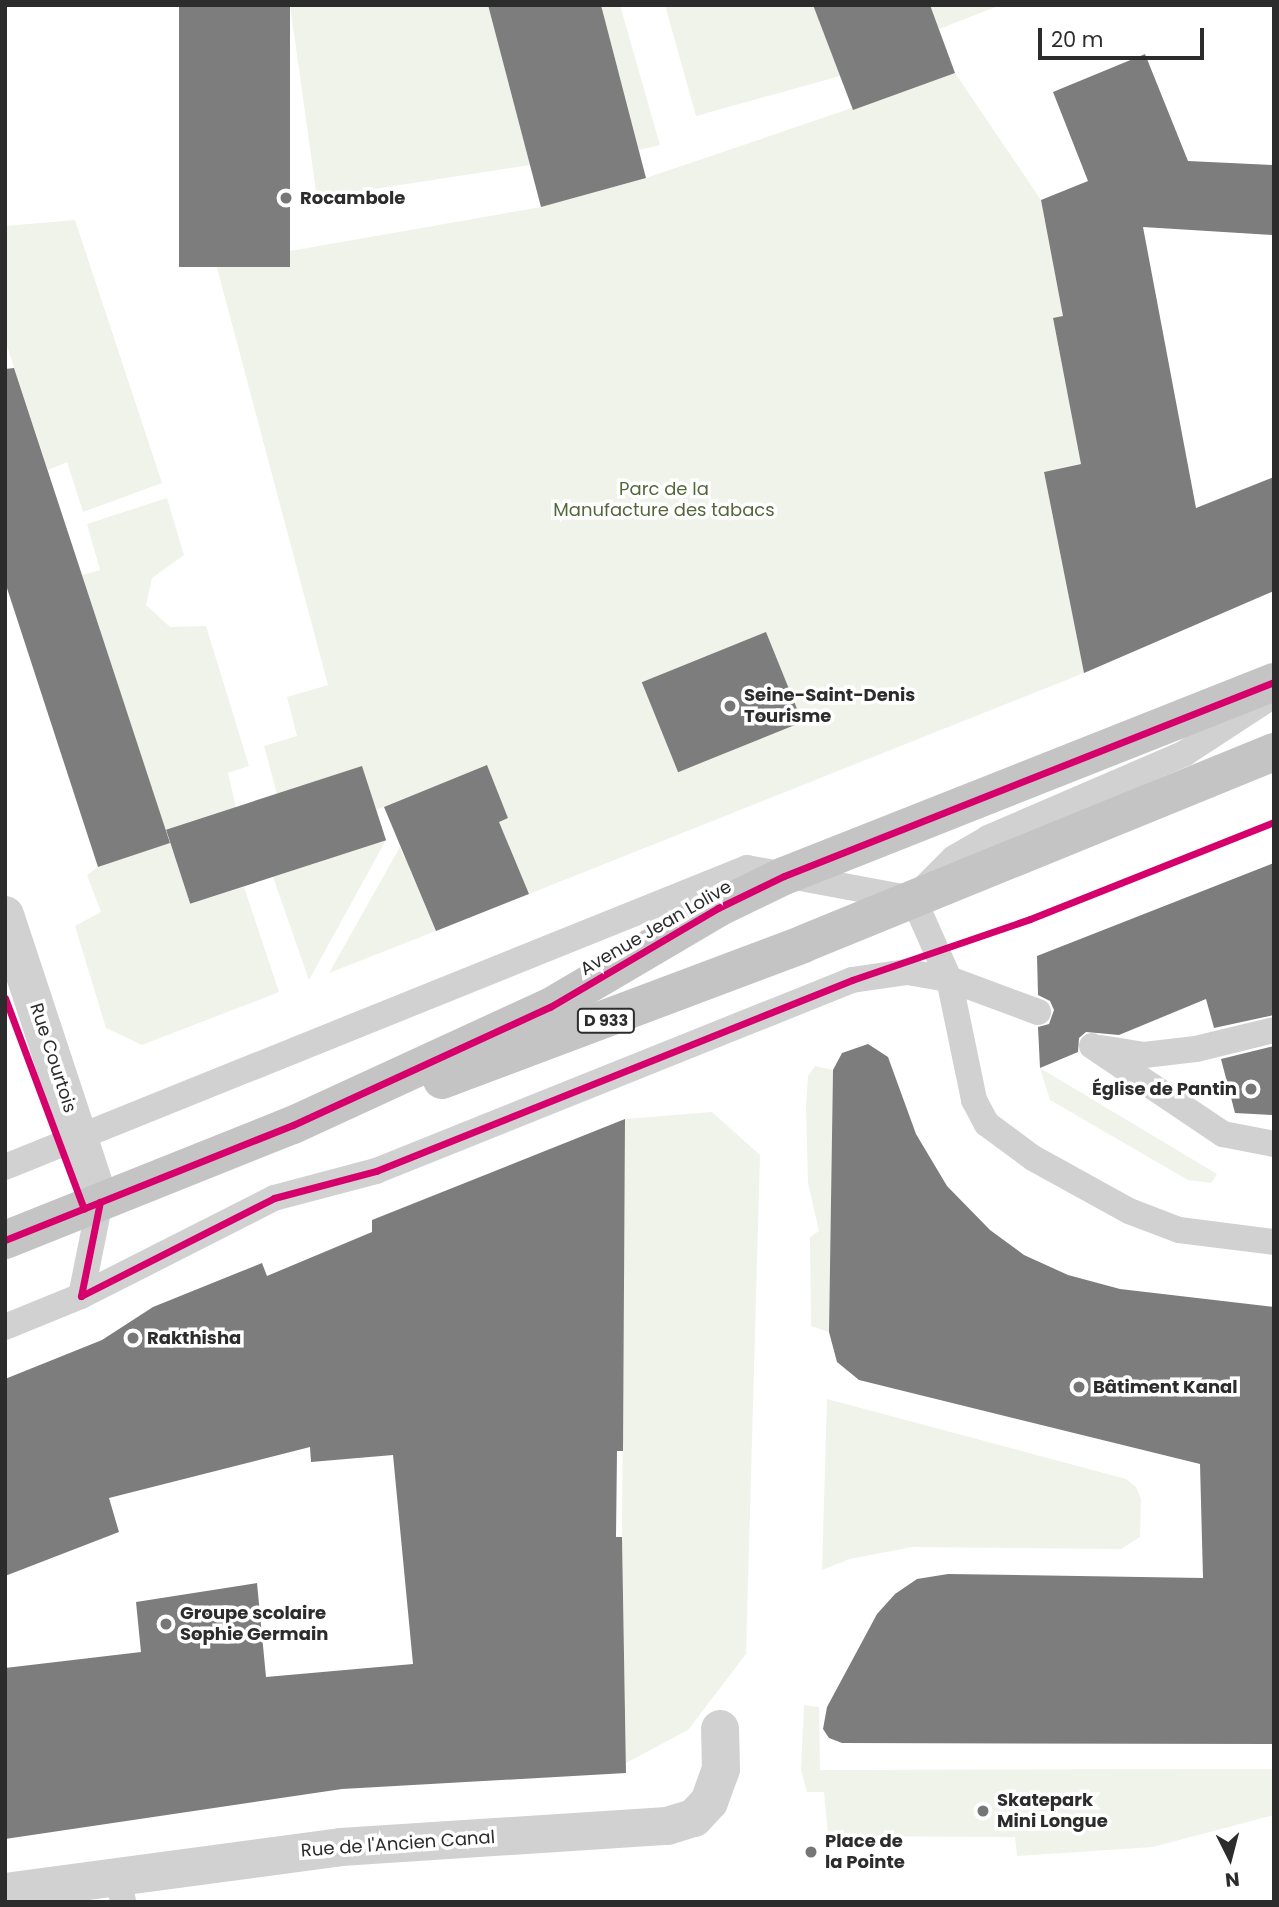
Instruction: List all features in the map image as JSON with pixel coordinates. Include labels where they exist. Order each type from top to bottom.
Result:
[{"type":"main road","name":"Avenue Jean Lolive","points":[[5,1240],[293,1125],[550,1006],[718,908],[784,876],[1274,682]]},
{"type":"main road","name":"Avenue Jean Lolive","points":[[293,1125],[422,1088],[550,1043],[914,900],[1274,752]]},
{"type":"street","name":"Rue Courtois","points":[[5,915],[100,1202]]},
{"type":"street","name":"Rue de l'Ancien Canal","points":[[5,1892],[120,1887],[341,1847],[667,1826],[694,1818],[709,1802],[721,1769],[720,1729]]},
{"type":"lane","points":[[914,900],[954,858],[988,838],[1185,753],[1274,695]]},
{"type":"lane","points":[[5,1167],[747,868],[914,900]]},
{"type":"lane","points":[[914,900],[949,979],[974,1100],[987,1124],[1005,1140],[1129,1211],[1179,1230],[1274,1242]]},
{"type":"lane","points":[[5,1327],[80,1296],[274,1198],[376,1171],[852,980],[907,972],[949,979],[1038,1012]]},
{"type":"lane","points":[[1274,1030],[1196,1049],[1144,1055],[1092,1046],[1223,1134],[1274,1144]]},
{"type":"lane","points":[[80,1296],[100,1202]]},
{"type":"green space","points":[[290,5],[488,5],[530,165],[317,198]]},
{"type":"green space","points":[[601,5],[620,5],[660,145],[639,150]]},
{"type":"green space","points":[[665,5],[813,5],[840,76],[696,116]]},
{"type":"green space","points":[[930,5],[1001,5],[939,29]]},
{"type":"green space","name":"Parc de la Manufacture des tabacs","points":[[955,73],[1041,200],[1063,316],[1053,319],[1067,391],[1092,461],[1044,472],[1084,673],[529,894],[489,825],[508,818],[487,766],[376,810],[362,767],[277,794],[264,746],[297,736],[287,697],[328,685],[216,264],[541,207],[646,178]]},
{"type":"green space","points":[[75,220],[162,483],[83,512],[67,462],[48,470],[5,340],[5,226]]},
{"type":"green space","points":[[167,498],[184,555],[152,578],[146,605],[170,627],[206,626],[249,766],[228,773],[236,808],[166,831],[82,575],[100,570],[87,524]]},
{"type":"green space","points":[[386,840],[309,980],[273,877]]},
{"type":"green space","points":[[170,843],[190,904],[244,887],[279,992],[142,1045],[106,1028],[75,926],[101,912],[87,875],[98,867]]},
{"type":"green space","points":[[400,847],[405,859],[417,854],[409,868],[436,931],[329,973]]},
{"type":"green space","points":[[815,1066],[833,1070],[829,1332],[811,1326],[810,1237],[819,1231],[808,1183],[806,1106],[808,1076]]},
{"type":"green space","points":[[1040,1068],[1217,1174],[1211,1183],[1188,1180],[1050,1100]]},
{"type":"green space","points":[[712,1112],[760,1155],[746,1654],[688,1730],[626,1763],[622,1537],[625,1119]]},
{"type":"green space","points":[[827,1399],[1126,1479],[1136,1487],[1141,1499],[1140,1537],[1121,1549],[912,1547],[850,1559],[822,1570]]},
{"type":"green space","points":[[804,1705],[819,1707],[820,1770],[1274,1769],[1274,1815],[1153,1847],[1017,1856],[1015,1837],[828,1836],[824,1792],[807,1792],[801,1770]]},
{"type":"building","points":[[179,5],[290,5],[290,267],[179,267]]},
{"type":"building","points":[[488,5],[601,5],[646,178],[541,207]]},
{"type":"building","points":[[813,5],[930,5],[955,73],[853,110]]},
{"type":"building","points":[[1145,54],[1188,161],[1274,165],[1274,235],[1143,227],[1196,508],[1274,477],[1274,591],[1084,673],[1044,472],[1081,464],[1053,318],[1063,316],[1041,200],[1088,181],[1053,92]]},
{"type":"building","points":[[14,368],[170,843],[98,867],[5,582],[5,369]]},
{"type":"building","points":[[766,632],[802,722],[678,772],[642,682]]},
{"type":"building","points":[[487,765],[508,818],[499,822],[529,894],[436,931],[384,807]]},
{"type":"building","points":[[362,766],[386,840],[190,904],[166,830]]},
{"type":"building","points":[[1274,863],[1274,1015],[1214,1028],[1206,999],[1119,1035],[1086,1032],[1079,1038],[1078,1052],[1040,1068],[1038,1027],[1049,1024],[1054,1010],[1050,1001],[1038,995],[1037,956]]},
{"type":"building","name":"Bâtiment Kanal","points":[[868,1044],[888,1057],[916,1134],[947,1186],[990,1230],[1024,1255],[1068,1275],[1120,1289],[1274,1307],[1274,1744],[842,1743],[829,1738],[823,1729],[827,1707],[877,1614],[895,1594],[917,1579],[948,1574],[1203,1578],[1200,1464],[859,1380],[837,1362],[829,1332],[833,1070],[842,1053]]},
{"type":"building","name":"Église de Pantin","points":[[1274,1046],[1274,1115],[1235,1113],[1221,1059]]},
{"type":"building","points":[[625,1119],[623,1451],[617,1451],[616,1537],[622,1537],[626,1773],[342,1789],[5,1839],[5,1668],[141,1652],[136,1602],[257,1583],[266,1677],[413,1664],[393,1455],[311,1462],[310,1447],[109,1498],[119,1532],[5,1576],[5,1379],[102,1340],[153,1307],[262,1263],[267,1276],[372,1232],[372,1220]]},
{"type":"cycle path","points":[[5,1240],[293,1125],[550,1007],[718,908],[784,876],[1274,682]]},
{"type":"cycle path","points":[[81,1296],[274,1198],[376,1171],[852,980],[1030,919],[1274,822]]},
{"type":"cycle path","points":[[5,998],[84,1209]]},
{"type":"cycle path","points":[[81,1296],[100,1202]]},
{"type":"place","name":"Rocambole","points":[[286,198]]},
{"type":"place","name":"Seine-Saint-Denis Tourisme","points":[[730,706]]},
{"type":"place","name":"Église de Pantin","points":[[1251,1089]]},
{"type":"place","name":"Rakthisha","points":[[133,1338]]},
{"type":"place","name":"Bâtiment Kanal","points":[[1079,1387]]},
{"type":"place","name":"Groupe scolaire Sophie Germain","points":[[166,1624]]},
{"type":"place","name":"Skatepark Mini Longue","points":[[983,1811]]},
{"type":"place","name":"Place de la Pointe","points":[[811,1852]]}]
